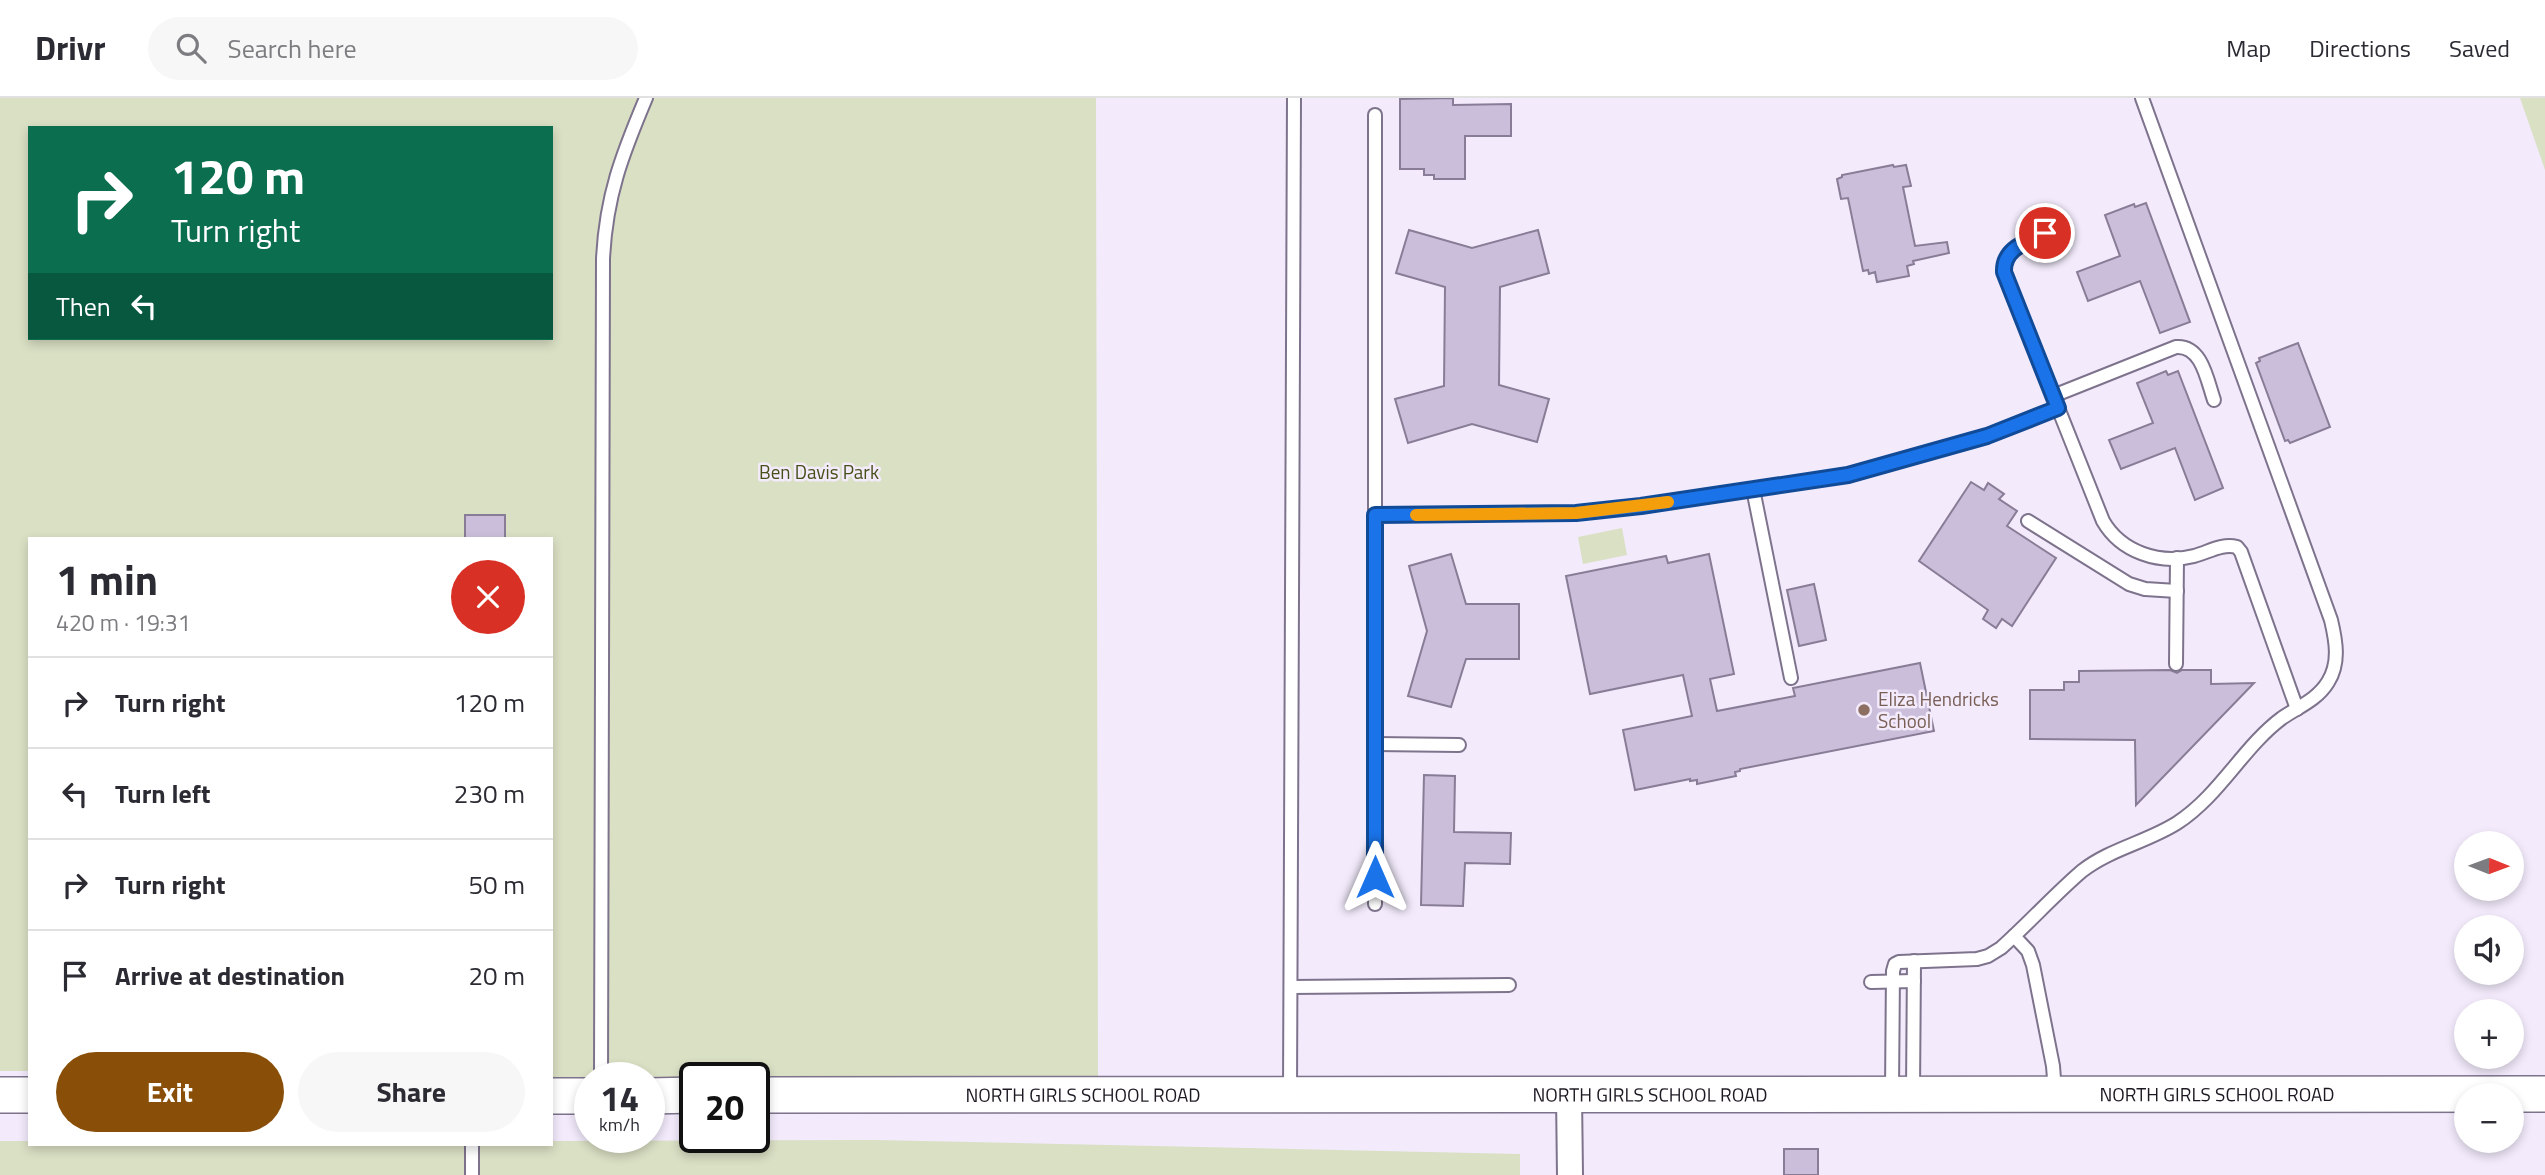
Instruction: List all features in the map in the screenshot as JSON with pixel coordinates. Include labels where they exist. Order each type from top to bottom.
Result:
[{"type":"main road","name":"NORTH GIRLS SCHOOL ROAD","points":[[770,1095],[2545,1094]]},
{"type":"main road","points":[[0,1096],[28,1096]]},
{"type":"main road","points":[[553,1096],[574,1096]]},
{"type":"street","points":[[1569,1095],[1570,1175]]},
{"type":"lane","points":[[601,1062],[603,259],[611,192],[622,154],[646,98]]},
{"type":"lane","points":[[1290,1096],[1294,98]]},
{"type":"lane","points":[[1903,1095],[1893,982],[1895,964],[1988,956],[2014,936],[2082,871],[2106,856],[2164,831],[2190,813],[2219,787],[2271,727],[2318,694],[2332,674],[2336,653],[2331,620],[2142,98]]},
{"type":"lane","points":[[1375,115],[1375,904]]},
{"type":"lane","points":[[2045,233],[2012,249],[2006,258],[2004,272],[2109,531],[2117,541],[2137,552],[2177,558],[2200,554],[2223,545],[2237,547],[2297,709]]},
{"type":"lane","points":[[1375,515],[1576,513],[1859,472],[1998,432],[2055,402],[2176,347],[2184,346],[2197,355],[2214,400]]},
{"type":"lane","points":[[1753,489],[1791,678]]},
{"type":"lane","points":[[2028,521],[2129,584],[2145,589],[2177,591]]},
{"type":"lane","points":[[2176,664],[2177,558]]},
{"type":"lane","points":[[1375,744],[1459,745]]},
{"type":"lane","points":[[2014,936],[2028,951],[2033,965],[2053,1066],[2055,1095]]},
{"type":"lane","points":[[1903,1095],[1913,961]]},
{"type":"lane","points":[[1871,982],[1913,981]]},
{"type":"lane","points":[[1291,987],[1509,985]]},
{"type":"lane","points":[[472,1146],[472,1175]]},
{"type":"green space","name":"Ben Davis Park","points":[[0,98],[1096,98],[1098,1078],[770,1077],[770,1062],[679,1062],[679,1077],[665,1077],[665,1062],[574,1062],[574,1077],[553,1077],[553,537],[28,537],[28,1071],[0,1071]]},
{"type":"green space","points":[[2520,98],[2545,98],[2545,170]]},
{"type":"green space","points":[[1622,528],[1627,555],[1583,564],[1578,537]]},
{"type":"green space","points":[[770,1140],[876,1140],[1520,1154],[1520,1175],[0,1175],[0,1141],[28,1141],[28,1146],[553,1146],[553,1141],[574,1141],[574,1153],[665,1153],[665,1141],[679,1141],[679,1153],[770,1153]]},
{"type":"building","points":[[1453,98],[1453,105],[1511,104],[1511,136],[1465,136],[1465,179],[1434,179],[1434,175],[1424,175],[1424,169],[1400,169],[1400,99]]},
{"type":"building","points":[[1906,165],[1911,186],[1903,187],[1915,246],[1947,242],[1949,253],[1913,261],[1914,264],[1907,266],[1909,276],[1877,282],[1875,272],[1869,274],[1868,270],[1863,271],[1848,198],[1841,199],[1837,179],[1842,175]]},
{"type":"building","points":[[2146,203],[2190,322],[2160,333],[2140,281],[2088,301],[2077,272],[2120,256],[2105,215],[2134,204],[2135,207]]},
{"type":"building","points":[[1409,230],[1472,248],[1538,230],[1549,273],[1500,287],[1499,385],[1549,399],[1537,442],[1472,424],[1408,443],[1395,399],[1444,386],[1445,287],[1396,273]]},
{"type":"building","points":[[2298,343],[2330,427],[2290,443],[2285,441],[2256,363],[2260,361],[2259,358]]},
{"type":"building","points":[[2166,371],[2168,375],[2178,371],[2223,488],[2195,500],[2175,448],[2121,469],[2109,440],[2153,423],[2137,383]]},
{"type":"building","points":[[1971,482],[1984,490],[1988,483],[2004,494],[1999,499],[2017,511],[2007,526],[2056,558],[2012,626],[2002,619],[1996,628],[1983,619],[1988,610],[1919,561]]},
{"type":"building","points":[[465,515],[505,515],[505,537],[465,537]]},
{"type":"building","points":[[1451,554],[1466,604],[1519,604],[1519,659],[1466,659],[1451,707],[1408,696],[1427,631],[1409,566]]},
{"type":"building","points":[[1709,554],[1734,674],[1710,679],[1717,711],[1795,696],[1793,688],[1920,663],[1934,731],[1740,769],[1735,772],[1736,776],[1697,784],[1697,780],[1690,779],[1635,790],[1623,730],[1692,716],[1683,675],[1590,694],[1566,576],[1666,556],[1668,563]]},
{"type":"building","points":[[1814,584],[1826,640],[1799,646],[1787,590]]},
{"type":"building","points":[[2170,670],[2177,673],[2182,670],[2211,670],[2211,684],[2254,683],[2136,805],[2135,740],[2030,739],[2030,690],[2064,690],[2064,682],[2079,682],[2079,671]]},
{"type":"building","points":[[1424,775],[1455,776],[1454,832],[1511,833],[1510,864],[1465,863],[1463,906],[1421,905]]},
{"type":"building","points":[[1784,1149],[1818,1149],[1818,1175],[1784,1175]]},
{"type":"slow traffic","points":[[1416,515],[1576,513],[1668,502]]},
{"type":"place","name":"Eliza Hendricks School","points":[[1864,710]]},
{"type":"route","points":[[1375,877],[1375,515],[1576,513],[1848,475],[1987,436],[2058,408],[2004,272],[2006,258],[2012,249],[2045,233]]}]
